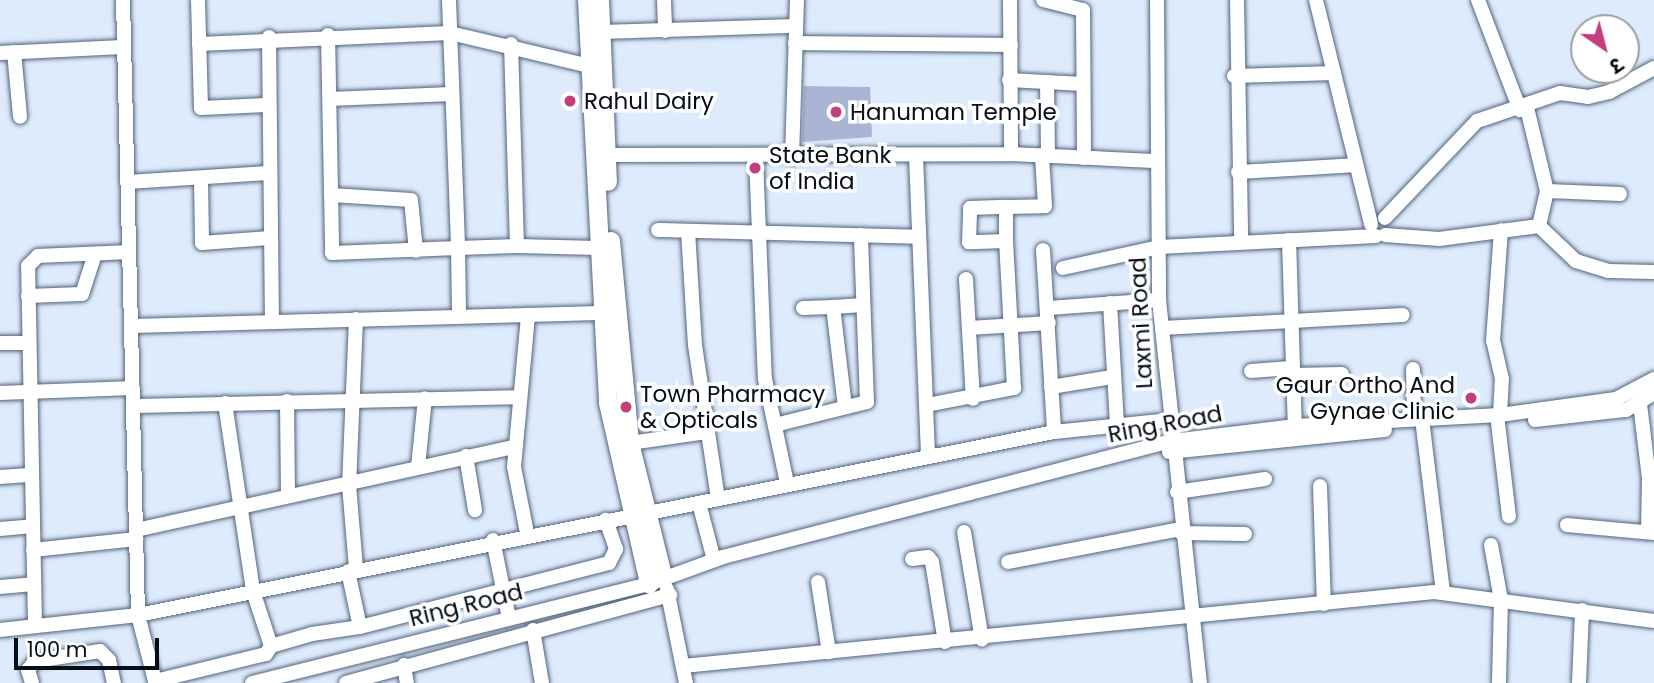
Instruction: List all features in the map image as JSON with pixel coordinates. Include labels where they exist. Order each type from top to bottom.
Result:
[{"type":"main road","points":[[587,0],[590,66],[601,155],[614,316],[639,515]]},
{"type":"main road","points":[[600,0],[599,248],[601,313],[611,422],[661,586]]},
{"type":"street","points":[[123,0],[138,614],[153,682],[266,654],[271,646],[502,593],[609,564],[616,549],[606,520]]},
{"type":"street","points":[[198,0],[201,108],[266,105]]},
{"type":"street","points":[[449,0],[459,316]]},
{"type":"street","points":[[664,0],[665,31]]},
{"type":"street","points":[[792,158],[797,0]]},
{"type":"street","points":[[1010,0],[1011,154]]},
{"type":"street","points":[[1043,0],[1083,10],[1084,158]]},
{"type":"street","name":"Laxmi Road","points":[[1157,0],[1154,161],[1159,300],[1181,531],[1200,683]]},
{"type":"street","points":[[1237,0],[1234,76],[1241,241]]},
{"type":"street","points":[[1316,0],[1355,165],[1379,228]]},
{"type":"street","points":[[1478,0],[1524,109],[1547,191],[1539,226]]},
{"type":"street","points":[[601,32],[796,26]]},
{"type":"street","points":[[199,44],[269,37],[450,33],[511,44],[590,66]]},
{"type":"street","points":[[328,35],[331,249],[336,256],[517,246],[599,248]]},
{"type":"street","points":[[269,37],[266,105],[272,320]]},
{"type":"street","points":[[795,43],[1011,45]]},
{"type":"street","points":[[511,44],[517,246]]},
{"type":"street","points":[[20,117],[7,52],[123,47]]},
{"type":"street","points":[[1379,228],[1468,127],[1488,116],[1524,109],[1560,93],[1588,97],[1609,92],[1654,68]]},
{"type":"street","points":[[1234,76],[1334,73]]},
{"type":"street","points":[[1009,80],[1083,84]]},
{"type":"street","points":[[1006,241],[969,242],[970,208],[1045,206],[1047,82]]},
{"type":"street","points":[[330,99],[451,94]]},
{"type":"street","points":[[601,155],[792,158],[1011,154],[1154,161]]},
{"type":"street","points":[[916,156],[928,456]]},
{"type":"street","points":[[756,158],[765,379],[787,483]]},
{"type":"street","points":[[1238,172],[1355,165]]},
{"type":"street","points":[[128,182],[268,173]]},
{"type":"street","points":[[201,178],[202,243],[270,238]]},
{"type":"street","points":[[1547,191],[1620,194]]},
{"type":"street","points":[[331,195],[411,200],[416,251]]},
{"type":"street","points":[[927,405],[973,399],[1014,388],[1006,207]]},
{"type":"street","points":[[1063,268],[1159,247],[1289,240],[1379,228],[1431,239],[1539,226],[1576,261],[1608,271],[1654,272]]},
{"type":"street","points":[[658,230],[919,237]]},
{"type":"street","points":[[1501,230],[1493,341],[1502,379],[1499,419],[1508,516]]},
{"type":"street","points":[[688,231],[706,432],[718,499]]},
{"type":"street","points":[[775,425],[867,402],[861,235]]},
{"type":"street","points":[[1289,240],[1289,320],[1295,426]]},
{"type":"street","points":[[1043,250],[1049,308],[1054,432]]},
{"type":"street","points":[[35,625],[29,343],[29,296],[33,257],[130,251]]},
{"type":"street","points":[[29,296],[82,293],[95,254]]},
{"type":"street","points":[[966,279],[973,399]]},
{"type":"street","points":[[1049,308],[1159,300]]},
{"type":"street","points":[[1110,303],[1112,377],[1117,424]]},
{"type":"street","points":[[803,308],[863,305]]},
{"type":"street","points":[[833,307],[845,407]]},
{"type":"street","points":[[131,326],[601,313]]},
{"type":"street","points":[[527,533],[514,447],[528,315]]},
{"type":"street","points":[[1162,328],[1403,315]]},
{"type":"street","points":[[356,319],[350,400],[349,485],[352,570],[360,627]]},
{"type":"street","points":[[969,328],[1049,323]]},
{"type":"street","points":[[0,343],[29,343]]},
{"type":"street","points":[[1413,369],[1418,423],[1443,593]]},
{"type":"street","points":[[1251,371],[1342,374]]},
{"type":"street","points":[[1051,387],[1112,377]]},
{"type":"street","name":"Ring Road","points":[[1499,419],[1616,399],[1654,379]]},
{"type":"street","points":[[0,393],[133,388]]},
{"type":"street","points":[[133,406],[519,397]]},
{"type":"street","points":[[1567,525],[1651,532],[1650,397]]},
{"type":"street","name":"Ring Road","points":[[252,683],[509,618],[661,586],[714,560],[1173,445],[1295,426],[1609,414],[1650,397]]},
{"type":"street","points":[[418,467],[425,398]]},
{"type":"street","points":[[287,401],[288,496]]},
{"type":"street","points":[[225,403],[238,508],[253,591],[271,646]]},
{"type":"street","points":[[0,630],[138,614],[527,533],[639,515],[787,483],[1054,432],[1170,420]]},
{"type":"street","name":"Ring Road","points":[[691,570],[717,569],[1173,445],[1418,423]]},
{"type":"street","points":[[630,443],[706,432]]},
{"type":"street","points":[[33,550],[136,534],[288,496],[349,485],[514,447]]},
{"type":"street","points":[[466,456],[475,510]]},
{"type":"street","points":[[0,477],[32,475]]},
{"type":"street","points":[[1177,492],[1265,479]]},
{"type":"street","points":[[1320,486],[1324,604]]},
{"type":"street","points":[[699,503],[714,560]]},
{"type":"street","points":[[0,529],[33,526]]},
{"type":"street","points":[[1008,562],[1181,531],[1245,534]]},
{"type":"street","points":[[964,532],[982,639]]},
{"type":"street","points":[[493,540],[509,618]]},
{"type":"street","points":[[1491,545],[1501,600],[1499,683]]},
{"type":"street","points":[[912,559],[928,557],[932,562],[945,642]]},
{"type":"street","points":[[818,582],[829,652]]},
{"type":"street","points":[[0,587],[33,583]]},
{"type":"street","points":[[346,683],[533,630],[661,586],[686,683]]},
{"type":"street","points":[[683,666],[1443,593],[1654,621]]},
{"type":"street","points":[[1579,683],[1582,610]]},
{"type":"street","points":[[533,630],[542,683]]},
{"type":"street","points":[[32,683],[28,670],[35,661],[100,651],[107,655],[114,683]]},
{"type":"street","points":[[404,665],[407,683]]},
{"type":"building","name":"Hanuman Temple","points":[[804,86],[870,87],[872,137],[802,142]]},
{"type":"place","name":"Rahul Dairy","points":[[570,101]]},
{"type":"place","name":"Hanuman Temple","points":[[836,112]]},
{"type":"place","name":"State Bank of India","points":[[755,168]]},
{"type":"place","name":"Gaur Ortho And Gynae Clinic","points":[[1471,398]]},
{"type":"place","name":"Town Pharmacy & Opticals","points":[[626,407]]}]
